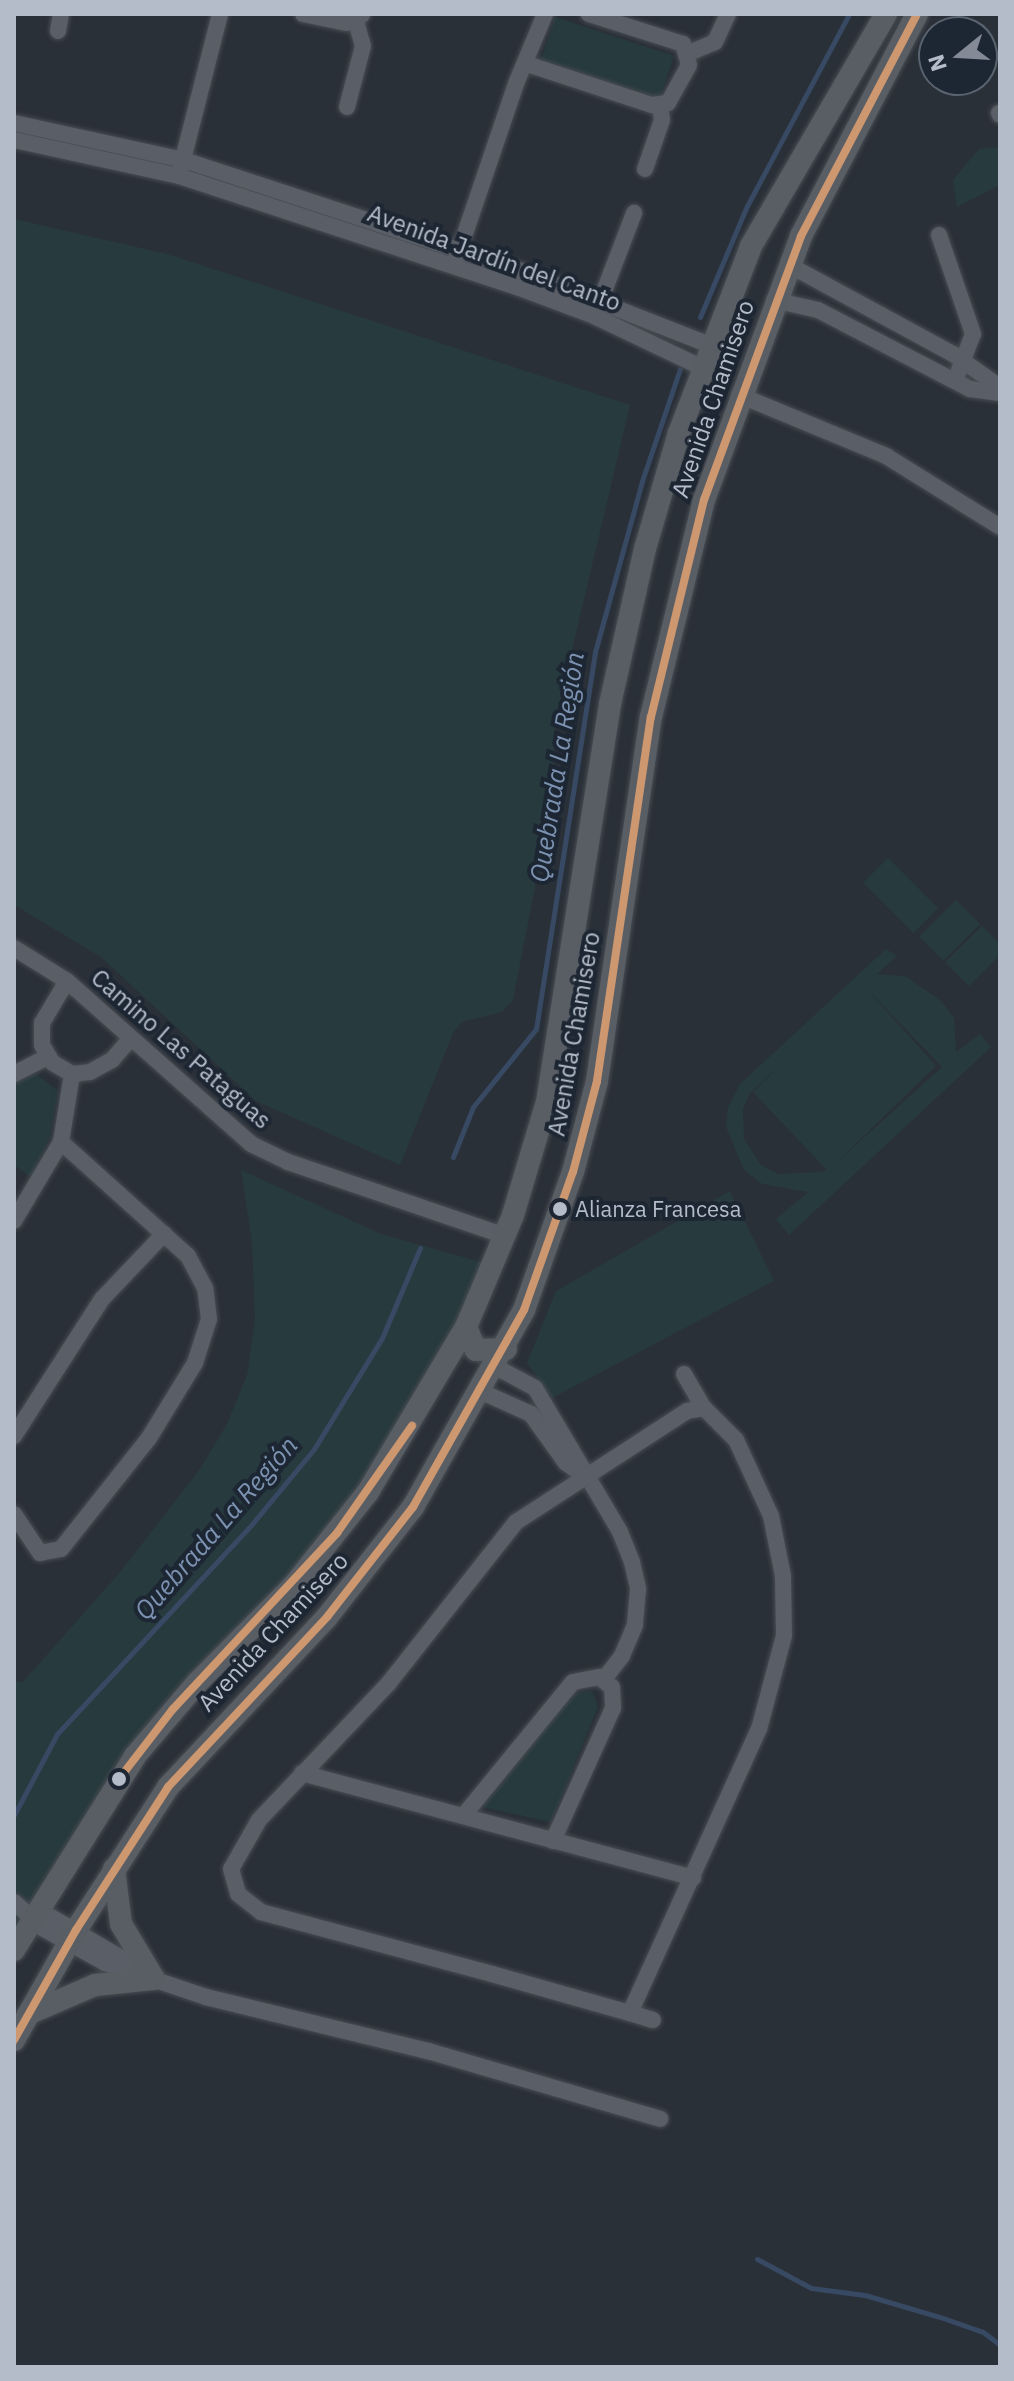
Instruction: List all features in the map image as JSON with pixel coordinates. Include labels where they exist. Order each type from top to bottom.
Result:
[{"type":"street","points":[[181,168],[220,14]]},
{"type":"street","points":[[303,14],[359,17],[363,46],[347,107]]},
{"type":"street","points":[[457,259],[545,14]]},
{"type":"street","points":[[527,64],[660,106],[671,100],[687,71],[689,53],[679,42],[589,14]]},
{"type":"street","points":[[689,53],[715,42],[728,14]]},
{"type":"street","name":"Avenida Chamisero","points":[[14,1950],[102,1804],[153,1732],[295,1584],[361,1502],[407,1434],[466,1327],[505,1236],[529,1168],[556,1060],[623,639],[659,499],[701,367],[751,246],[886,14]]},
{"type":"street","name":"Avenida Chamisero","points":[[14,2040],[114,1869],[183,1767],[376,1559],[430,1481],[501,1358],[546,1254],[590,1108],[663,662],[704,500],[739,395],[789,265],[820,196],[917,14]]},
{"type":"street","points":[[645,169],[662,120],[660,106]]},
{"type":"street","name":"Avenida Jardín del Canto","points":[[14,123],[41,136],[181,168],[710,345]]},
{"type":"street","name":"Avenida Jardín del Canto","points":[[14,140],[41,136]]},
{"type":"street","points":[[791,176],[809,178],[820,196]]},
{"type":"street","points":[[597,308],[634,213]]},
{"type":"street","points":[[939,235],[973,334],[954,381]]},
{"type":"street","points":[[789,265],[1000,387]]},
{"type":"street","points":[[774,300],[818,310],[954,381],[1000,393]]},
{"type":"street","name":"Avenida Jardín del Canto","points":[[597,308],[701,367]]},
{"type":"street","points":[[739,395],[886,456],[1000,527]]},
{"type":"street","name":"Camino Las Pataguas","points":[[14,948],[67,981],[224,1124],[263,1151],[505,1236]]},
{"type":"street","points":[[67,981],[42,1023],[48,1057],[72,1074]]},
{"type":"street","points":[[72,1074],[105,1065],[131,1038]]},
{"type":"street","points":[[14,1074],[48,1057]]},
{"type":"street","points":[[14,1221],[61,1142],[72,1074]]},
{"type":"street","points":[[14,1514],[35,1549],[56,1554],[129,1467],[195,1363],[207,1332],[205,1288],[188,1256],[61,1142]]},
{"type":"street","points":[[14,1436],[102,1299],[164,1234]]},
{"type":"street","points":[[466,1327],[476,1350],[501,1358],[535,1388],[583,1475],[620,1532],[638,1589],[628,1644],[604,1679]]},
{"type":"street","points":[[630,2013],[766,1710],[781,1655],[785,1616],[781,1555],[764,1496],[736,1440],[704,1408],[684,1374]]},
{"type":"street","points":[[482,1392],[535,1417],[566,1463],[583,1475]]},
{"type":"street","points":[[653,2020],[248,1905],[231,1875],[236,1852],[302,1773],[411,1658],[516,1522],[583,1475],[687,1411],[704,1408]]},
{"type":"street","points":[[464,1815],[573,1682],[590,1676],[604,1679],[614,1691],[613,1708],[553,1841]]},
{"type":"street","points":[[302,1773],[693,1878]]},
{"type":"street","points":[[114,1869],[121,1924],[154,1979]]},
{"type":"street","points":[[14,1902],[34,1915],[44,1929],[72,1937],[154,1979],[660,2119]]},
{"type":"street","points":[[28,2014],[95,1985],[154,1979]]},
{"type":"green space","points":[[555,17],[674,56],[660,99],[541,61]]},
{"type":"green space","points":[[1000,147],[1000,185],[957,207],[953,180],[979,149]]},
{"type":"green space","points":[[14,219],[167,254],[630,405],[555,722],[553,779],[538,838],[535,887],[513,1000],[502,1012],[462,1022],[453,1033],[400,1165],[256,1101],[101,957],[14,905]]},
{"type":"green space","points":[[888,858],[938,908],[913,933],[863,883]]},
{"type":"green space","points":[[956,900],[980,924],[943,961],[919,937]]},
{"type":"green space","points":[[982,926],[1000,944],[1000,955],[969,986],[945,962]]},
{"type":"green space","points":[[886,949],[897,956],[877,974],[905,976],[941,1001],[954,1018],[956,1052],[980,1034],[991,1047],[789,1235],[776,1219],[808,1192],[762,1184],[744,1170],[726,1127],[728,1107],[740,1084]],"holes":[[[864,986],[942,1067],[837,1162],[936,1066]],[[780,1065],[753,1092],[826,1169],[823,1172],[778,1174],[761,1165],[744,1139],[743,1109],[750,1093]]]},
{"type":"green space","points":[[36,1074],[58,1091],[49,1139],[31,1177],[14,1165],[14,1083]]},
{"type":"green space","points":[[241,1170],[381,1234],[488,1264],[393,1441],[303,1562],[108,1779],[14,1936],[14,1680],[22,1683],[121,1571],[200,1469],[227,1424],[247,1375],[255,1321],[252,1242]]},
{"type":"green space","points":[[730,1191],[774,1281],[552,1398],[527,1363],[556,1291]]},
{"type":"green space","points":[[592,1691],[598,1707],[551,1822],[482,1807],[575,1693]]},
{"type":"waterway","name":"Quebrada La Región","points":[[700,317],[747,206],[849,14]]},
{"type":"waterway","name":"Quebrada La Región","points":[[453,1157],[473,1107],[536,1029],[595,652],[642,481],[680,369]]},
{"type":"waterway","name":"Quebrada La Región","points":[[14,1815],[57,1734],[252,1524],[314,1449],[382,1338],[420,1248]]},
{"type":"waterway","points":[[757,2259],[811,2288],[865,2295],[943,2318],[983,2332],[1000,2345]]},
{"type":"transit line","points":[[14,2040],[76,1930],[168,1787],[327,1617],[413,1507],[524,1310],[573,1172],[597,1081],[651,717],[704,500],[801,236],[917,14]]},
{"type":"transit line","points":[[119,1779],[173,1709],[337,1533],[412,1426]]},
{"type":"place","name":"Alianza Francesa","points":[[560,1209]]}]
